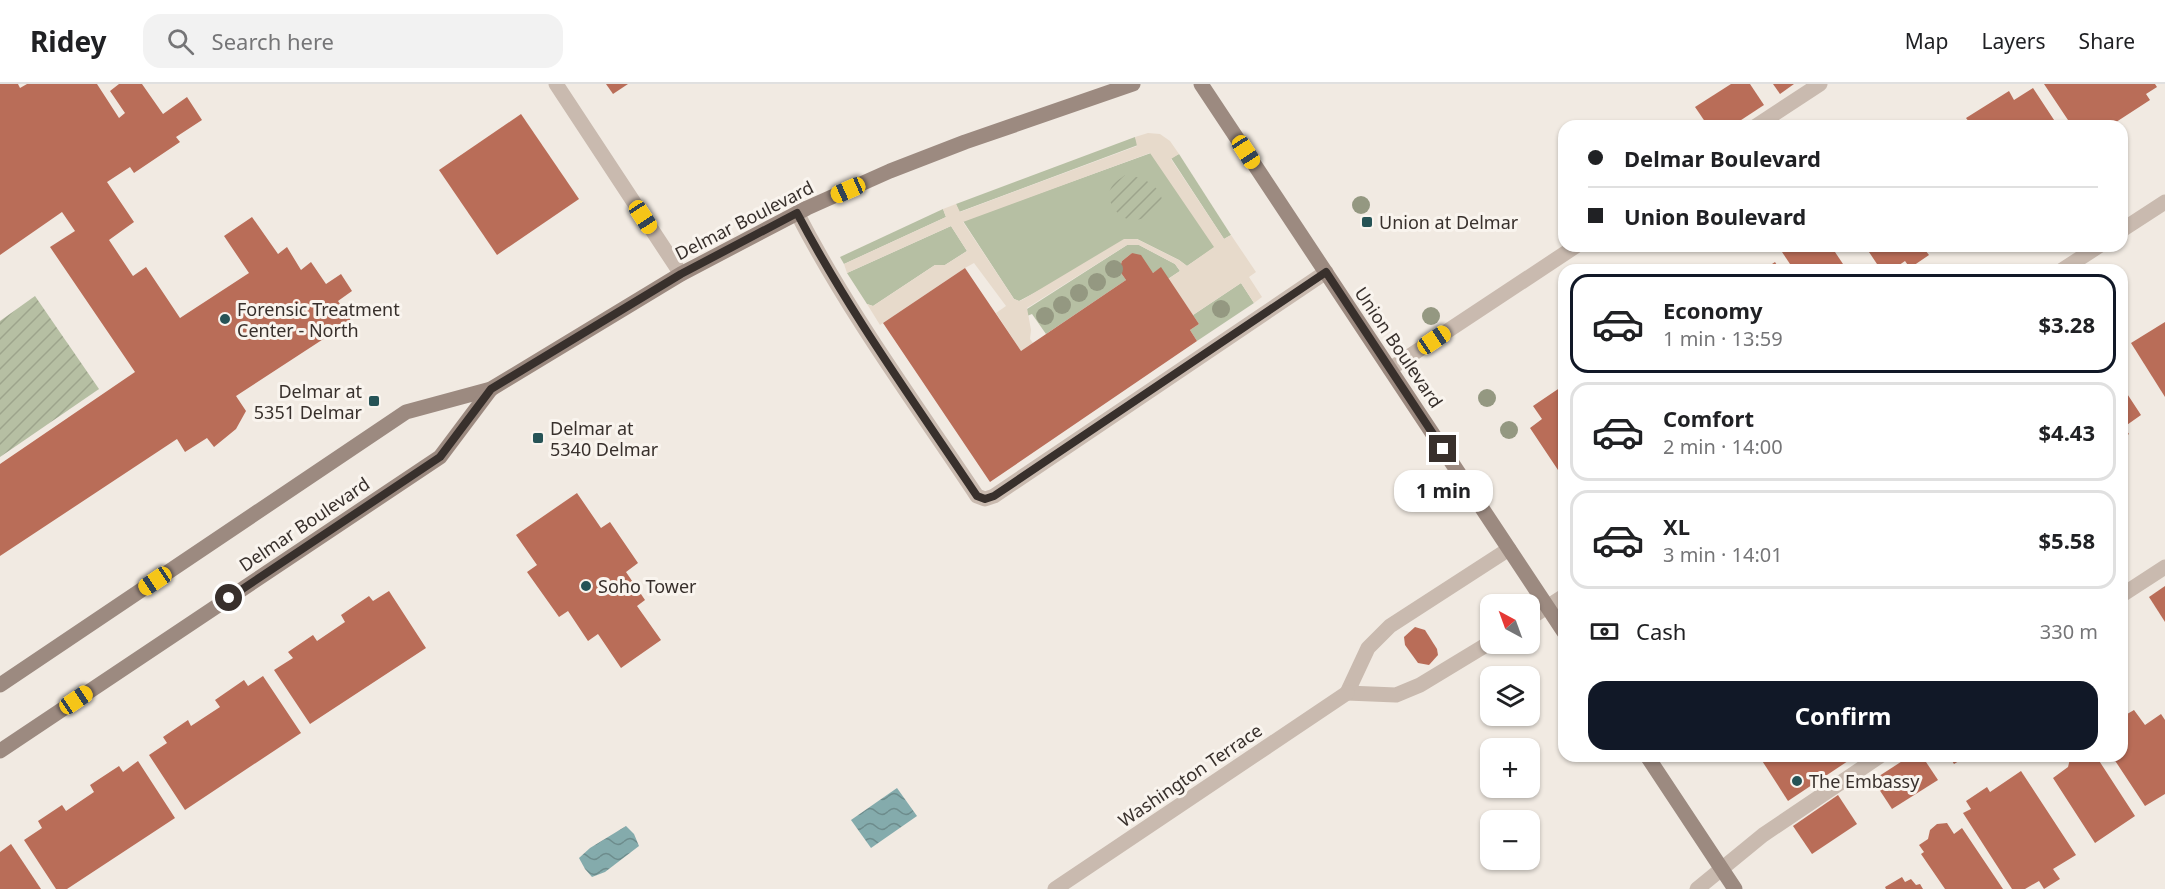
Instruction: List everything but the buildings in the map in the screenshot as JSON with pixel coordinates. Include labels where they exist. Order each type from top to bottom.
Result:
[{"type":"main road","name":"Delmar Boulevard","points":[[0,685],[406,412],[491,389],[681,274],[797,213],[890,171],[965,142],[1133,84]]},
{"type":"main road","name":"Union Boulevard","points":[[1201,84],[1558,622]]},
{"type":"main road","name":"Delmar Boulevard","points":[[0,751],[440,457],[491,389]]},
{"type":"main road","points":[[1651,762],[1735,889]]},
{"type":"street","points":[[556,84],[681,274]]},
{"type":"street","points":[[1765,120],[1820,84]]},
{"type":"street","points":[[2128,226],[2165,202]]},
{"type":"street","points":[[797,213],[820,257],[854,313],[977,496],[985,499],[1004,490],[1326,272]]},
{"type":"street","points":[[1390,369],[1567,252]]},
{"type":"street","points":[[2071,264],[2090,252]]},
{"type":"street","points":[[1480,649],[1437,676],[1396,695],[1347,693],[1368,648],[1390,626],[1509,549]]},
{"type":"street","points":[[2128,591],[2165,567]]},
{"type":"street","points":[[1540,611],[1558,600]]},
{"type":"street","name":"Washington Terrace","points":[[1055,889],[1347,693]]},
{"type":"street","points":[[1697,889],[1778,824],[1871,762]]},
{"type":"green space","points":[[1135,137],[1138,145],[959,212],[956,204]]},
{"type":"green space","points":[[1151,153],[1215,247],[1187,266],[1137,239],[1019,301],[1014,299],[963,221]]},
{"type":"green space","points":[[1179,154],[1231,235],[1224,239],[1171,158]]},
{"type":"green space","points":[[1125,175],[1145,180],[1157,189],[1162,208],[1148,217],[1135,220],[1121,216],[1111,203],[1109,193],[1114,184]]},
{"type":"green space","points":[[943,209],[946,217],[844,264],[840,257]]},
{"type":"green space","points":[[951,226],[967,251],[945,265],[935,265],[873,306],[867,304],[847,273]]},
{"type":"green space","points":[[1132,244],[1139,245],[1175,264],[1180,271],[1168,279],[1161,268],[1153,273],[1132,253],[1122,261],[1119,270],[1126,280],[1046,334],[1032,314],[1027,316],[1027,309]]},
{"type":"green space","points":[[1241,283],[1254,303],[1197,341],[1190,330],[1199,324],[1193,315]]},
{"type":"green space","points":[[35,296],[99,389],[0,457],[0,321]]},
{"type":"shaded area","points":[[1148,133],[1160,134],[1170,141],[1179,154],[1171,159],[1224,239],[1231,235],[1256,272],[1249,277],[1262,297],[1254,303],[1241,283],[1193,315],[1168,279],[1180,271],[1175,264],[1139,245],[1127,245],[1027,308],[1031,330],[1030,339],[1033,343],[1021,351],[996,313],[1006,306],[974,263],[880,325],[867,304],[873,306],[935,265],[945,265],[967,251],[951,226],[847,273],[844,264],[946,217],[943,209],[956,204],[960,212],[1137,146],[1135,137]],"holes":[[[1150,153],[1214,247],[1187,266],[1137,239],[1124,239],[1019,301],[1014,299],[963,222]]]},
{"type":"water","points":[[897,788],[917,816],[871,848],[851,820]]},
{"type":"water","points":[[626,826],[634,834],[639,846],[605,872],[592,877],[579,858],[590,848]]},
{"type":"place","name":"Union at Delmar","points":[[1367,222]]},
{"type":"place","name":"Forensic Treatment Center - North","points":[[225,319]]},
{"type":"place","name":"Delmar at 5351 Delmar","points":[[374,401]]},
{"type":"place","name":"Delmar at 5340 Delmar","points":[[538,438]]},
{"type":"place","name":"Soho Tower","points":[[586,586]]},
{"type":"place","name":"The Embassy","points":[[1797,781]]},
{"type":"route","points":[[229,598],[440,457],[491,389],[681,274],[797,213],[820,257],[854,313],[977,496],[985,499],[994,496],[1326,272],[1443,449]]}]
